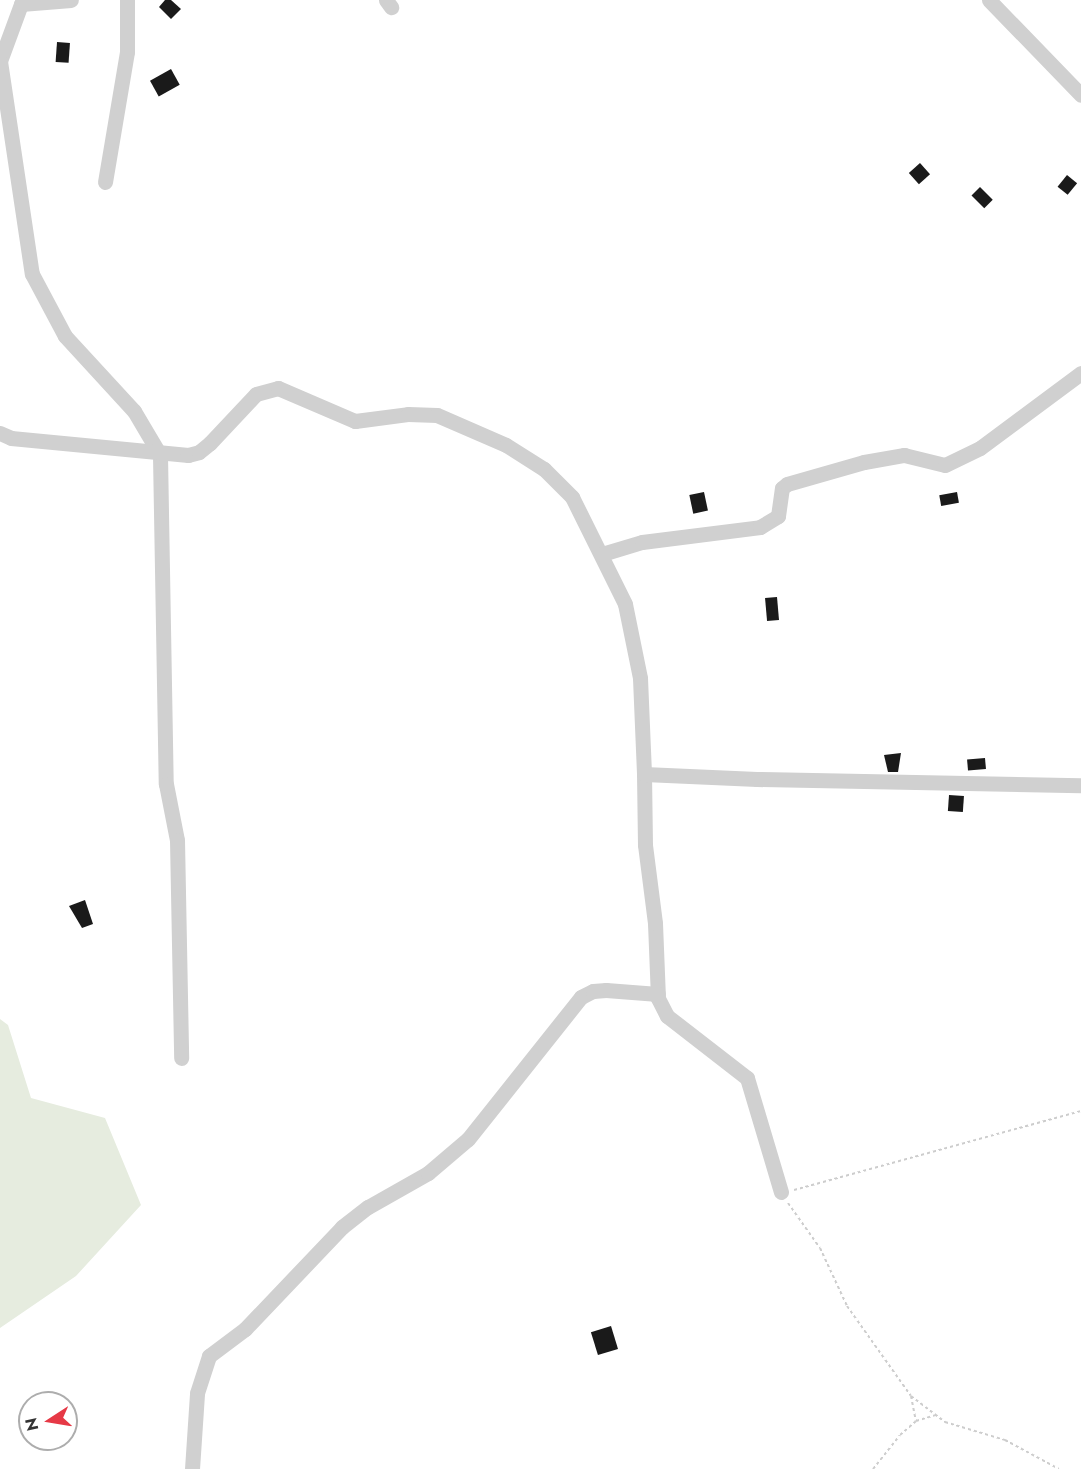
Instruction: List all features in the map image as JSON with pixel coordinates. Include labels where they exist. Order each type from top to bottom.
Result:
[{"type":"street","points":[[71,0],[20,2],[0,61],[32,274],[65,336],[134,411],[160,455],[166,784],[177,840],[181,1058]]},
{"type":"street","points":[[105,182],[127,52],[127,0]]},
{"type":"street","points":[[989,0],[1081,95]]},
{"type":"street","points":[[602,554],[642,542],[760,527],[778,516],[782,488],[787,484],[864,462],[904,455],[945,465],[980,448],[1081,374]]},
{"type":"street","points":[[0,433],[160,455],[200,452],[243,405],[267,388],[278,388],[355,421],[408,414],[437,415],[506,445],[544,469],[572,497],[602,554],[633,630],[640,678],[645,844],[655,923],[658,994],[667,1016],[747,1078],[781,1192]]},
{"type":"street","points":[[644,774],[757,779],[1081,784]]},
{"type":"street","points":[[192,1469],[197,1393],[209,1356],[253,1321],[342,1227],[368,1207],[428,1173],[468,1139],[581,997],[593,991],[606,990],[658,994]]},
{"type":"path","points":[[1059,1469],[1005,1440],[936,1415],[911,1396],[847,1306],[820,1248],[781,1192],[1081,1111]]},
{"type":"path","points":[[911,1396],[916,1422]]},
{"type":"path","points":[[873,1469],[916,1422],[936,1415]]},
{"type":"shaded area","points":[[0,1019],[8,1025],[31,1098],[105,1118],[141,1205],[76,1276],[0,1328]]},
{"type":"building","points":[[165,0],[171,0],[181,9],[171,19],[159,7]]},
{"type":"building","points":[[57,42],[70,43],[69,63],[56,62]]},
{"type":"building","points":[[171,69],[180,85],[159,96],[150,81]]},
{"type":"building","points":[[920,163],[930,174],[919,184],[909,173]]},
{"type":"building","points":[[1067,175],[1077,183],[1068,195],[1058,187]]},
{"type":"building","points":[[980,187],[993,200],[984,208],[972,195]]},
{"type":"building","points":[[704,492],[708,511],[693,514],[689,495]]},
{"type":"building","points":[[957,492],[959,503],[941,506],[939,495]]},
{"type":"building","points":[[777,597],[779,620],[767,621],[765,598]]},
{"type":"building","points":[[901,753],[898,772],[888,772],[884,755]]},
{"type":"building","points":[[985,758],[986,769],[968,771],[967,760]]},
{"type":"building","points":[[949,795],[964,796],[963,812],[948,811]]},
{"type":"building","points":[[85,900],[93,924],[82,928],[69,906]]},
{"type":"building","points":[[611,1326],[618,1349],[598,1355],[591,1332]]}]
